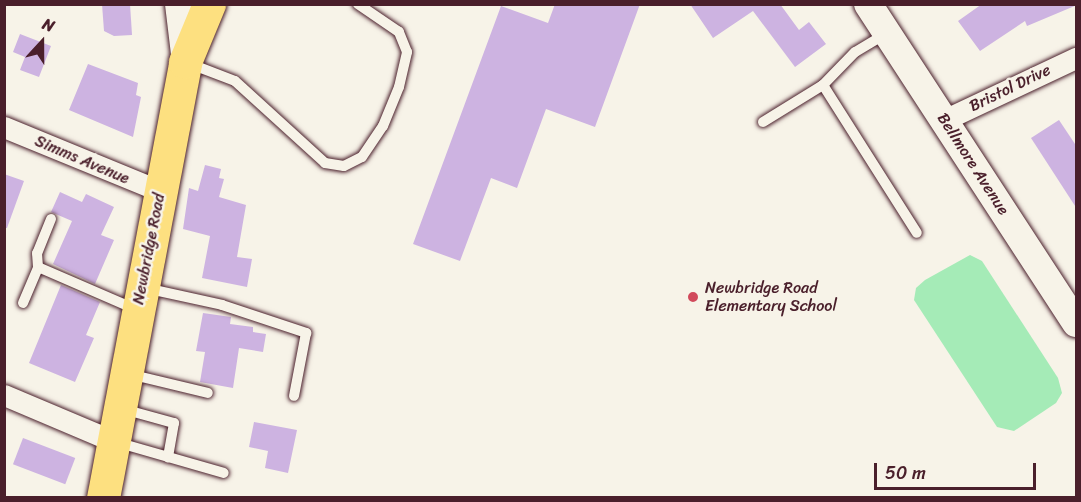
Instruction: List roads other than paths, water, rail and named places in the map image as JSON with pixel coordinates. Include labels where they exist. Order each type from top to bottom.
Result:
[{"type":"main road","name":"Newbridge Road","points":[[103,498],[185,62],[209,4]]},
{"type":"main road","name":"Bellmore Avenue","points":[[868,4],[1077,323]]},
{"type":"street","points":[[178,4],[185,62]]},
{"type":"street","name":"Bristol Drive","points":[[944,120],[1077,58]]},
{"type":"street","name":"Simms Avenue","points":[[4,128],[160,191]]},
{"type":"street","points":[[4,394],[113,441]]},
{"type":"lane","points":[[185,62],[235,81],[325,163],[344,166],[362,157],[383,126],[399,87],[407,52],[399,32],[377,14],[358,4]]},
{"type":"lane","points":[[763,122],[823,85],[855,52],[887,33]]},
{"type":"lane","points":[[823,85],[916,233]]},
{"type":"lane","points":[[24,303],[38,267],[37,253],[51,219]]},
{"type":"lane","points":[[38,267],[140,299],[222,305],[306,333],[294,396]]},
{"type":"lane","points":[[126,373],[208,393]]},
{"type":"lane","points":[[119,408],[174,423],[168,457]]},
{"type":"lane","points":[[113,441],[224,473]]},
{"type":"place","name":"Newbridge Road Elementary School","points":[[693,297]]}]
